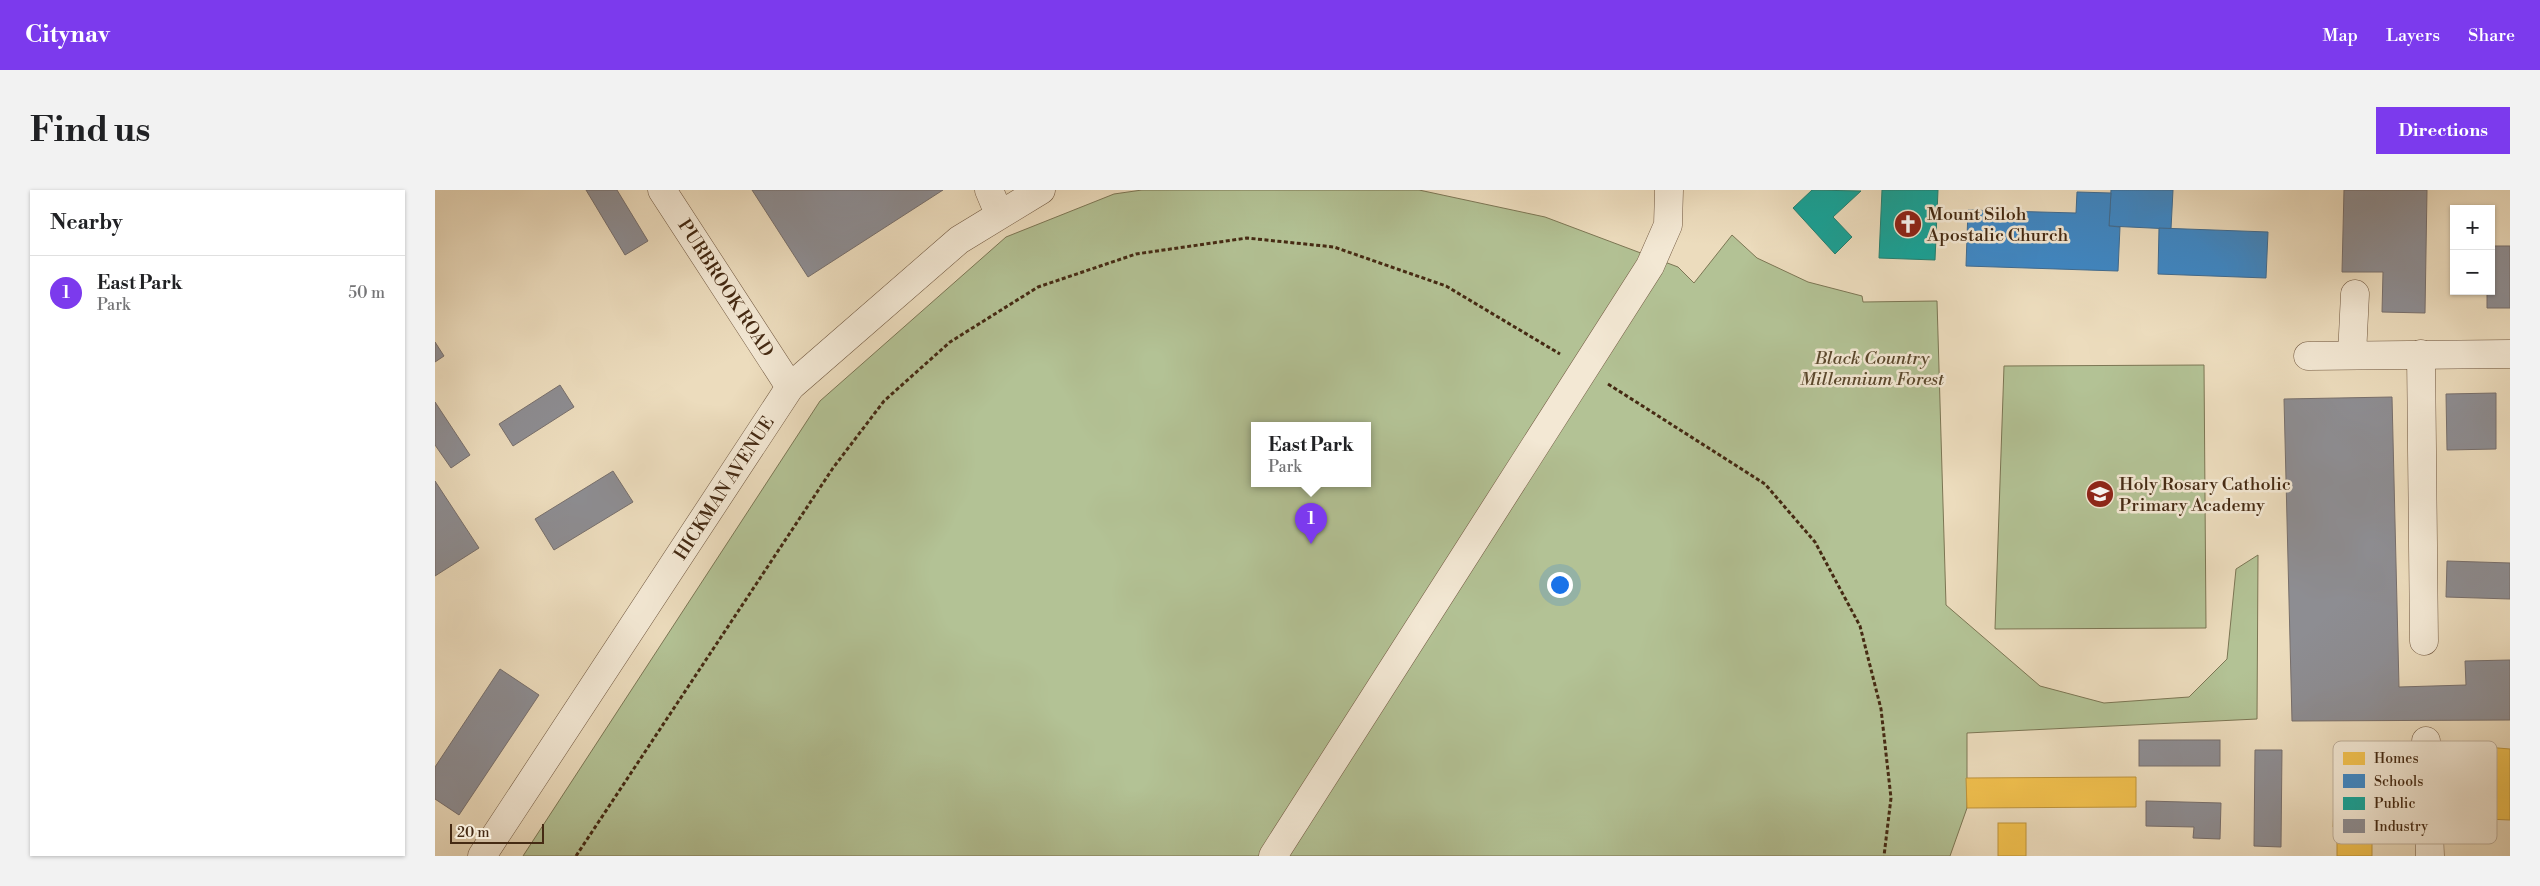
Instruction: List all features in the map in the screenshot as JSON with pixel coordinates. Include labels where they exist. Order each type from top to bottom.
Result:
[{"type":"street","name":"PURBROOK ROAD","points":[[662,190],[790,387]]},
{"type":"street","name":"HICKMAN AVENUE","points":[[483,856],[790,387],[959,240],[994,202],[1041,190]]},
{"type":"street","points":[[1273,856],[1650,266],[1668,225],[1669,190]]},
{"type":"street","points":[[2352,355],[2355,294]]},
{"type":"street","points":[[2421,354],[2424,642]]},
{"type":"street","points":[[2308,356],[2510,354]]},
{"type":"path","points":[[576,856],[833,468],[885,401],[950,342],[1038,287],[1136,254],[1247,238],[1334,246],[1446,286],[1584,369],[1765,484],[1815,542],[1860,626],[1881,709],[1891,798],[1884,856]]},
{"type":"green space","name":"Black Country Millennium Forest","points":[[1142,190],[1419,190],[1545,217],[1678,267],[1694,283],[1732,235],[1757,258],[1808,282],[1862,296],[1863,302],[1937,301],[1946,605],[2040,686],[2104,703],[2189,697],[2227,659],[2236,569],[2258,555],[2257,719],[1967,733],[1967,808],[1950,856],[523,856],[820,401],[1006,237],[1114,194]]},
{"type":"green space","points":[[2204,365],[2206,628],[1995,629],[2004,366]]},
{"type":"building: Homes","points":[[2497,748],[2510,749],[2510,820],[2497,819]]},
{"type":"building: Homes","points":[[2136,777],[2136,807],[1967,808],[1966,778]]},
{"type":"building: Homes","points":[[1998,823],[2026,823],[2026,856],[1998,856]]},
{"type":"building: Homes","points":[[2337,844],[2372,844],[2372,856],[2337,856]]},
{"type":"building: Schools","points":[[2111,190],[2173,190],[2171,229],[2109,226]]},
{"type":"building: Schools","points":[[2077,192],[2111,193],[2109,226],[2120,227],[2118,271],[1966,266],[1968,210],[2076,213]]},
{"type":"building: Schools","points":[[2159,228],[2268,232],[2266,278],[2158,274]]},
{"type":"building: Public","points":[[1812,190],[1861,191],[1833,217],[1852,237],[1835,254],[1793,208]]},
{"type":"building: Public","name":"Mount Siloh Apostalic Church","points":[[1882,190],[1938,190],[1935,260],[1879,258]]},
{"type":"building: Industry","points":[[586,190],[617,190],[648,241],[625,255]]},
{"type":"building: Industry","points":[[752,190],[943,190],[808,277]]},
{"type":"building: Industry","points":[[2344,190],[2427,190],[2425,313],[2382,312],[2383,272],[2342,272]]},
{"type":"building: Industry","points":[[2495,246],[2510,246],[2510,308],[2487,308],[2487,295],[2495,295]]},
{"type":"building: Industry","points":[[435,342],[444,356],[435,362]]},
{"type":"building: Industry","points":[[560,385],[574,407],[513,446],[499,424]]},
{"type":"building: Industry","points":[[2496,393],[2496,449],[2447,450],[2446,394]]},
{"type":"building: Industry","points":[[2392,397],[2399,687],[2466,685],[2465,661],[2510,660],[2510,720],[2292,721],[2284,399]]},
{"type":"building: Industry","points":[[435,402],[470,455],[451,468],[435,445]]},
{"type":"building: Industry","points":[[613,471],[633,502],[554,550],[535,519]]},
{"type":"building: Industry","points":[[435,481],[479,548],[435,576]]},
{"type":"building: Industry","points":[[2447,561],[2510,563],[2510,599],[2446,597]]},
{"type":"building: Industry","points":[[500,669],[539,695],[459,815],[435,799],[435,767]]},
{"type":"building: Industry","points":[[2139,740],[2220,740],[2220,766],[2139,766]]},
{"type":"building: Industry","points":[[2255,750],[2282,750],[2281,847],[2254,846]]},
{"type":"building: Industry","points":[[2146,801],[2221,803],[2220,839],[2193,838],[2194,827],[2146,826]]},
{"type":"place","name":"Mount Siloh Apostalic Church","points":[[1908,224]]},
{"type":"place","name":"Holy Rosary Catholic Primary Academy","points":[[2100,494]]},
{"type":"place","name":"East Park","points":[[1311,544]]}]
